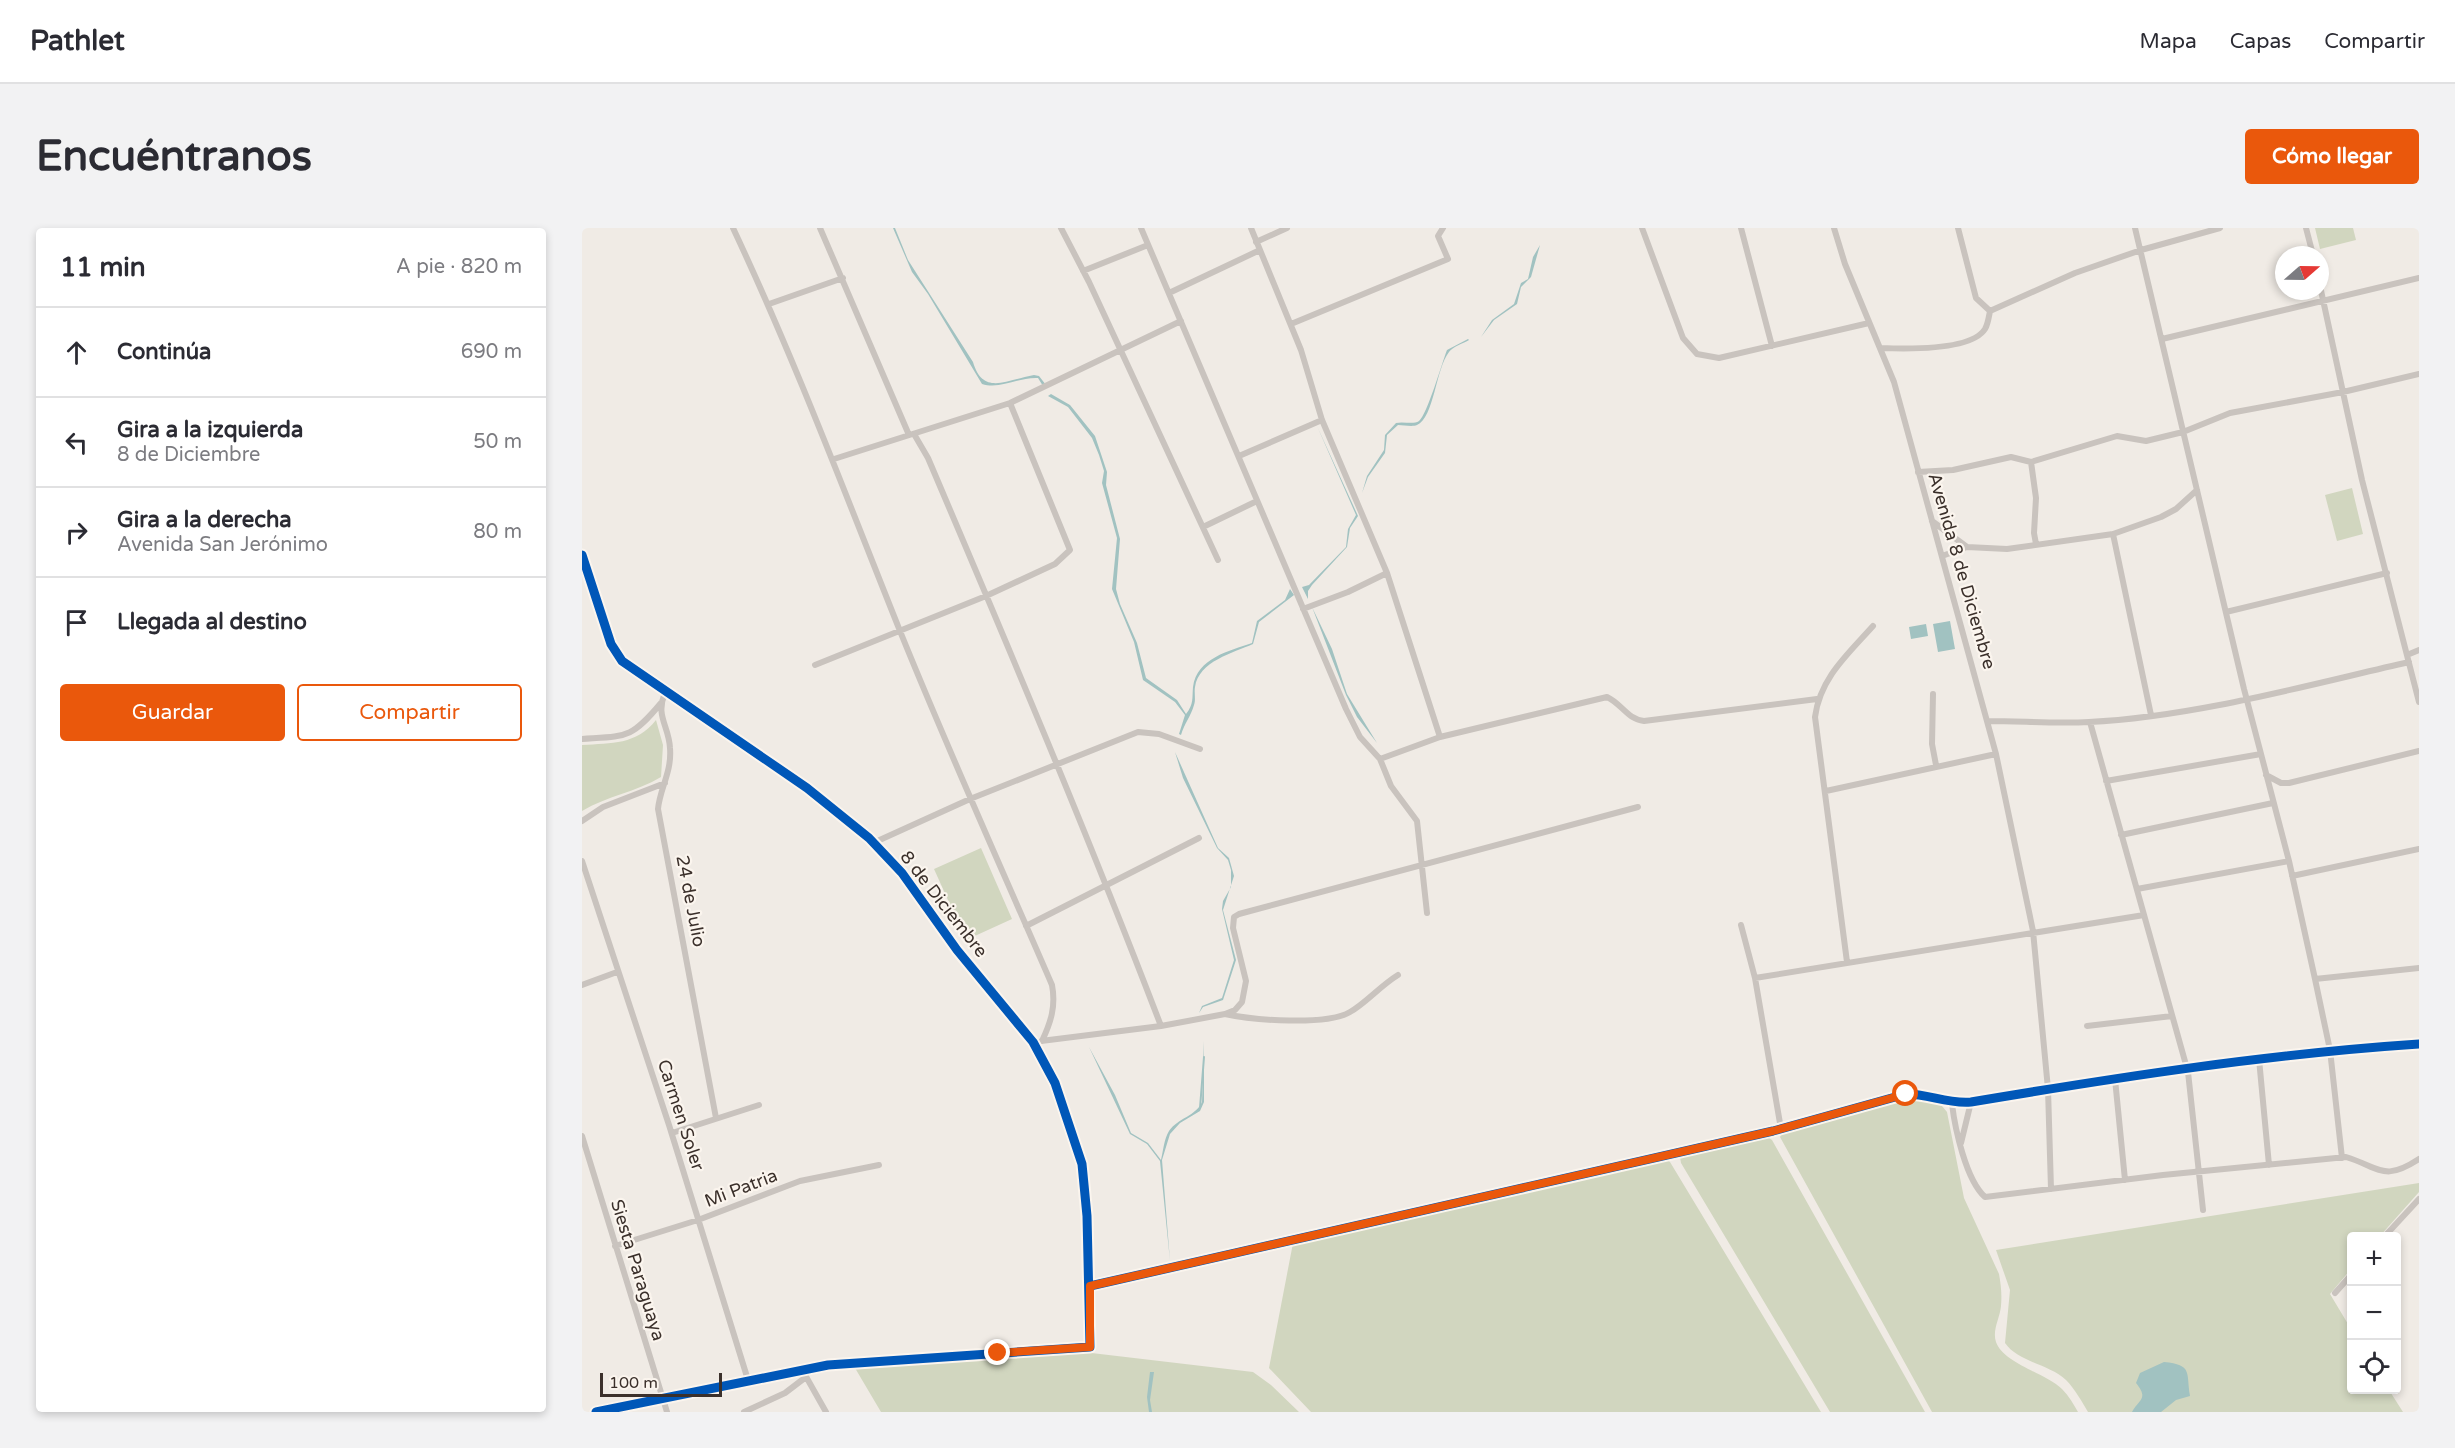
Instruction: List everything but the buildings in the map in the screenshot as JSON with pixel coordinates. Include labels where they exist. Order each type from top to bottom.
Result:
[{"type":"street","points":[[733,228],[769,304],[834,459],[900,630],[970,799],[1052,985],[1054,996],[1052,1020],[1038,1042]]},
{"type":"street","points":[[820,228],[912,434],[928,458],[1107,885],[1161,1026]]},
{"type":"street","points":[[1061,228],[1122,352],[1218,560]]},
{"type":"street","points":[[1141,228],[1302,609],[1360,737],[1380,759],[1391,786],[1417,821],[1427,913]]},
{"type":"street","points":[[1251,228],[1302,350],[1322,420],[1387,573],[1440,737]]},
{"type":"street","points":[[1257,242],[1287,228]]},
{"type":"street","points":[[1291,324],[1448,259],[1438,236],[1443,228]]},
{"type":"street","points":[[1642,228],[1683,338],[1697,354],[1719,358],[1869,323]]},
{"type":"street","points":[[1741,228],[1772,346]]},
{"type":"street","name":"Avenida 8 de Diciembre","points":[[1834,228],[1845,264],[1894,382],[1996,754],[2033,931],[2048,1089],[2051,1189]]},
{"type":"street","points":[[1958,228],[1976,298],[1990,310]]},
{"type":"street","points":[[2135,228],[2246,699],[2289,861],[2316,979],[2330,1050],[2342,1158]]},
{"type":"street","points":[[1990,310],[2063,277],[2141,250],[2220,228]]},
{"type":"street","points":[[2306,228],[2311,246]]},
{"type":"street","points":[[1083,271],[1148,245]]},
{"type":"street","points":[[1169,293],[1260,250]]},
{"type":"street","points":[[769,304],[843,278]]},
{"type":"street","points":[[2329,298],[2419,278]]},
{"type":"street","points":[[2162,339],[2319,300]]},
{"type":"street","points":[[2323,300],[2362,480],[2419,702]]},
{"type":"street","points":[[1881,348],[1913,349],[1974,339],[1986,328],[1990,310]]},
{"type":"street","points":[[834,459],[1010,403],[1122,352],[1181,321]]},
{"type":"street","points":[[1918,472],[1953,470],[2011,457],[2031,462],[2110,438],[2146,441],[2183,432],[2230,413],[2343,393],[2419,374]]},
{"type":"street","points":[[815,665],[986,596],[1055,564],[1070,550],[1010,403]]},
{"type":"street","points":[[1239,456],[1322,420]]},
{"type":"street","points":[[2031,462],[2036,498],[2034,533],[2036,544]]},
{"type":"street","points":[[1942,556],[1967,547],[2007,549],[2113,534],[2162,517],[2176,509],[2197,490]]},
{"type":"street","points":[[1203,527],[1257,501]]},
{"type":"street","points":[[1932,520],[1967,547]]},
{"type":"street","points":[[2113,534],[2151,715]]},
{"type":"street","name":"8 de Diciembre","points":[[582,555],[616,653],[628,668],[807,788],[873,843],[902,873],[957,950],[1038,1042],[1082,1164],[1090,1286],[1090,1347],[803,1373]]},
{"type":"street","points":[[1302,609],[1348,592],[1387,573]]},
{"type":"street","points":[[2226,612],[2386,573]]},
{"type":"street","points":[[1847,962],[1826,791],[1816,733],[1817,699],[1833,671],[1874,626]]},
{"type":"street","points":[[1988,721],[2090,722],[2151,715],[2246,699],[2408,658],[2419,650]]},
{"type":"street","points":[[582,739],[622,735],[636,730],[660,703],[665,693]]},
{"type":"street","points":[[1933,694],[1931,724],[1936,765]]},
{"type":"street","points":[[1380,759],[1440,737],[1607,697],[1615,700],[1635,720],[1644,721],[1817,699]]},
{"type":"street","name":"24 de Julio","points":[[660,703],[670,746],[669,773],[658,809],[716,1118]]},
{"type":"street","points":[[2090,722],[2187,1067],[2202,1210]]},
{"type":"street","points":[[873,843],[970,799],[1138,732],[1159,734],[1200,749]]},
{"type":"street","points":[[2266,776],[2281,783],[2289,783],[2419,751]]},
{"type":"street","points":[[1826,791],[1936,765],[1996,754]]},
{"type":"street","points":[[2106,781],[2260,754]]},
{"type":"street","points":[[582,820],[603,807],[666,783]]},
{"type":"street","points":[[2121,835],[2273,802]]},
{"type":"street","points":[[1038,1042],[1161,1026],[1235,1010],[1245,994],[1245,970],[1233,928],[1236,916],[1638,807]]},
{"type":"street","points":[[1026,926],[1199,838]]},
{"type":"street","points":[[2292,876],[2419,849]]},
{"type":"street","name":"Carmen Soler","points":[[582,861],[672,1133],[748,1380]]},
{"type":"street","points":[[2137,889],[2289,861]]},
{"type":"street","points":[[1755,978],[2033,931],[2144,915]]},
{"type":"street","points":[[1741,925],[1755,978],[1781,1129]]},
{"type":"street","points":[[2316,979],[2419,968]]},
{"type":"street","points":[[582,985],[617,972]]},
{"type":"street","points":[[1225,1014],[1245,1018],[1299,1021],[1343,1015],[1398,975]]},
{"type":"street","points":[[2087,1026],[2172,1016]]},
{"type":"street","points":[[1090,1286],[1781,1129],[1906,1094],[1925,1094],[1952,1104],[2187,1067],[2330,1050],[2419,1044]]},
{"type":"street","points":[[2259,1059],[2269,1165]]},
{"type":"street","points":[[2115,1079],[2125,1180]]},
{"type":"street","points":[[1961,1143],[1971,1102]]},
{"type":"street","points":[[1952,1104],[1954,1124],[1973,1182],[1985,1197],[2198,1171],[2342,1158],[2359,1161],[2381,1172],[2390,1173],[2400,1171],[2419,1159]]},
{"type":"street","points":[[672,1133],[759,1105]]},
{"type":"street","name":"Siesta Paraguaya","points":[[582,1136],[661,1399],[667,1412]]},
{"type":"street","name":"Mi Patria","points":[[615,1246],[698,1220],[800,1181],[879,1165]]},
{"type":"street","points":[[2389,1232],[2419,1199]]},
{"type":"street","points":[[2335,1293],[2347,1280]]},
{"type":"street","points":[[596,1412],[748,1380],[803,1373]]},
{"type":"street","points":[[744,1412],[784,1393],[803,1373]]},
{"type":"street","points":[[803,1373],[826,1412]]},
{"type":"green space","points":[[2315,228],[2353,228],[2356,240],[2329,247],[2319,246]]},
{"type":"green space","points":[[2352,488],[2363,534],[2337,541],[2325,495]]},
{"type":"green space","points":[[656,720],[663,745],[661,777],[582,811],[582,745],[613,743],[632,738]]},
{"type":"green space","points":[[981,848],[1012,919],[966,940],[934,869]]},
{"type":"green space","points":[[1906,1098],[1927,1099],[1942,1106],[1947,1112],[1964,1198],[1999,1274],[2001,1302],[1995,1333],[1996,1342],[2000,1349],[2015,1362],[2055,1383],[2078,1412],[1932,1412],[1780,1137],[1783,1132]]},
{"type":"green space","points":[[1766,1136],[1772,1140],[1925,1412],[1830,1412],[1681,1163],[1680,1157],[1684,1154]]},
{"type":"green space","points":[[1665,1158],[1670,1162],[1821,1412],[1311,1412],[1269,1368],[1293,1243]]},
{"type":"green space","points":[[2419,1183],[2419,1192],[2384,1232],[2347,1232],[2347,1274],[2330,1294],[2347,1322],[2347,1394],[2392,1394],[2403,1412],[2088,1412],[2066,1380],[2051,1370],[2018,1355],[2005,1343],[2010,1290],[1996,1250]]},
{"type":"green space","points":[[1083,1352],[1253,1372],[1271,1385],[1299,1412],[881,1412],[855,1368]]},
{"type":"water","points":[[893,228],[895,228],[908,260],[973,362],[977,373],[989,382],[997,383],[1034,375],[1039,376],[1046,385],[1043,386],[1038,378],[996,385],[982,384],[928,294],[912,272]]},
{"type":"water","points":[[1540,245],[1531,277],[1521,287],[1517,304],[1494,320],[1481,337],[1492,320],[1514,304],[1521,283],[1528,279],[1533,257]]},
{"type":"water","points":[[1468,339],[1451,350],[1445,359],[1423,421],[1415,426],[1398,425],[1387,435],[1385,453],[1368,477],[1362,493],[1367,476],[1384,450],[1385,435],[1396,423],[1419,421],[1430,399],[1447,350]]},
{"type":"water","points":[[1051,394],[1070,405],[1095,436],[1107,472],[1106,485],[1120,539],[1116,589],[1120,604],[1137,643],[1146,678],[1177,700],[1186,714],[1191,704],[1196,677],[1207,662],[1252,643],[1257,621],[1285,600],[1290,589],[1294,595],[1259,622],[1253,644],[1218,659],[1203,671],[1195,687],[1193,709],[1181,735],[1179,734],[1185,715],[1175,702],[1143,680],[1134,642],[1112,589],[1117,538],[1102,483],[1104,471],[1099,455],[1092,438],[1068,407],[1048,396]]},
{"type":"water","points":[[1317,426],[1358,516],[1350,528],[1347,547],[1312,585],[1308,591],[1308,599],[1302,587],[1309,585],[1346,547],[1348,529],[1356,515]]},
{"type":"water","points":[[1312,607],[1332,649],[1347,694],[1377,743],[1357,717],[1346,695]]},
{"type":"water","points":[[1950,621],[1955,649],[1938,652],[1933,624]]},
{"type":"water","points":[[1926,624],[1928,636],[1911,639],[1909,627]]},
{"type":"water","points":[[1175,752],[1218,848],[1229,858],[1234,876],[1231,885],[1228,860],[1217,848],[1183,778]]},
{"type":"water","points":[[1230,889],[1223,910],[1236,960],[1223,1000],[1203,1007],[1199,1013],[1202,1006],[1222,998],[1234,960],[1222,909],[1223,901]]},
{"type":"water","points":[[1204,1041],[1204,1102],[1200,1111],[1180,1123],[1170,1134],[1162,1160],[1170,1261],[1160,1161],[1147,1144],[1130,1134],[1089,1047],[1115,1095],[1131,1133],[1148,1143],[1161,1160],[1169,1131],[1196,1111],[1202,1102]]},
{"type":"water","points":[[2164,1362],[2184,1368],[2188,1375],[2190,1396],[2176,1400],[2161,1412],[2132,1412],[2142,1396],[2136,1383],[2140,1373]]},
{"type":"water","points":[[1150,1372],[1154,1372],[1150,1400],[1152,1412],[1149,1412],[1147,1397]]},
{"type":"waterway","points":[[1200,1108],[1204,1057]]},
{"type":"cycle path","points":[[582,555],[611,644],[622,661],[807,788],[869,838],[902,873],[957,950],[1033,1042],[1055,1083],[1082,1164],[1087,1216],[1090,1347],[828,1365],[596,1412]]},
{"type":"cycle path","points":[[1090,1286],[1773,1131],[1906,1094],[1954,1102],[1971,1102],[2194,1067],[2419,1044]]},
{"type":"route","points":[[998,1353],[1090,1347],[1090,1286],[1773,1131],[1906,1094]]}]
